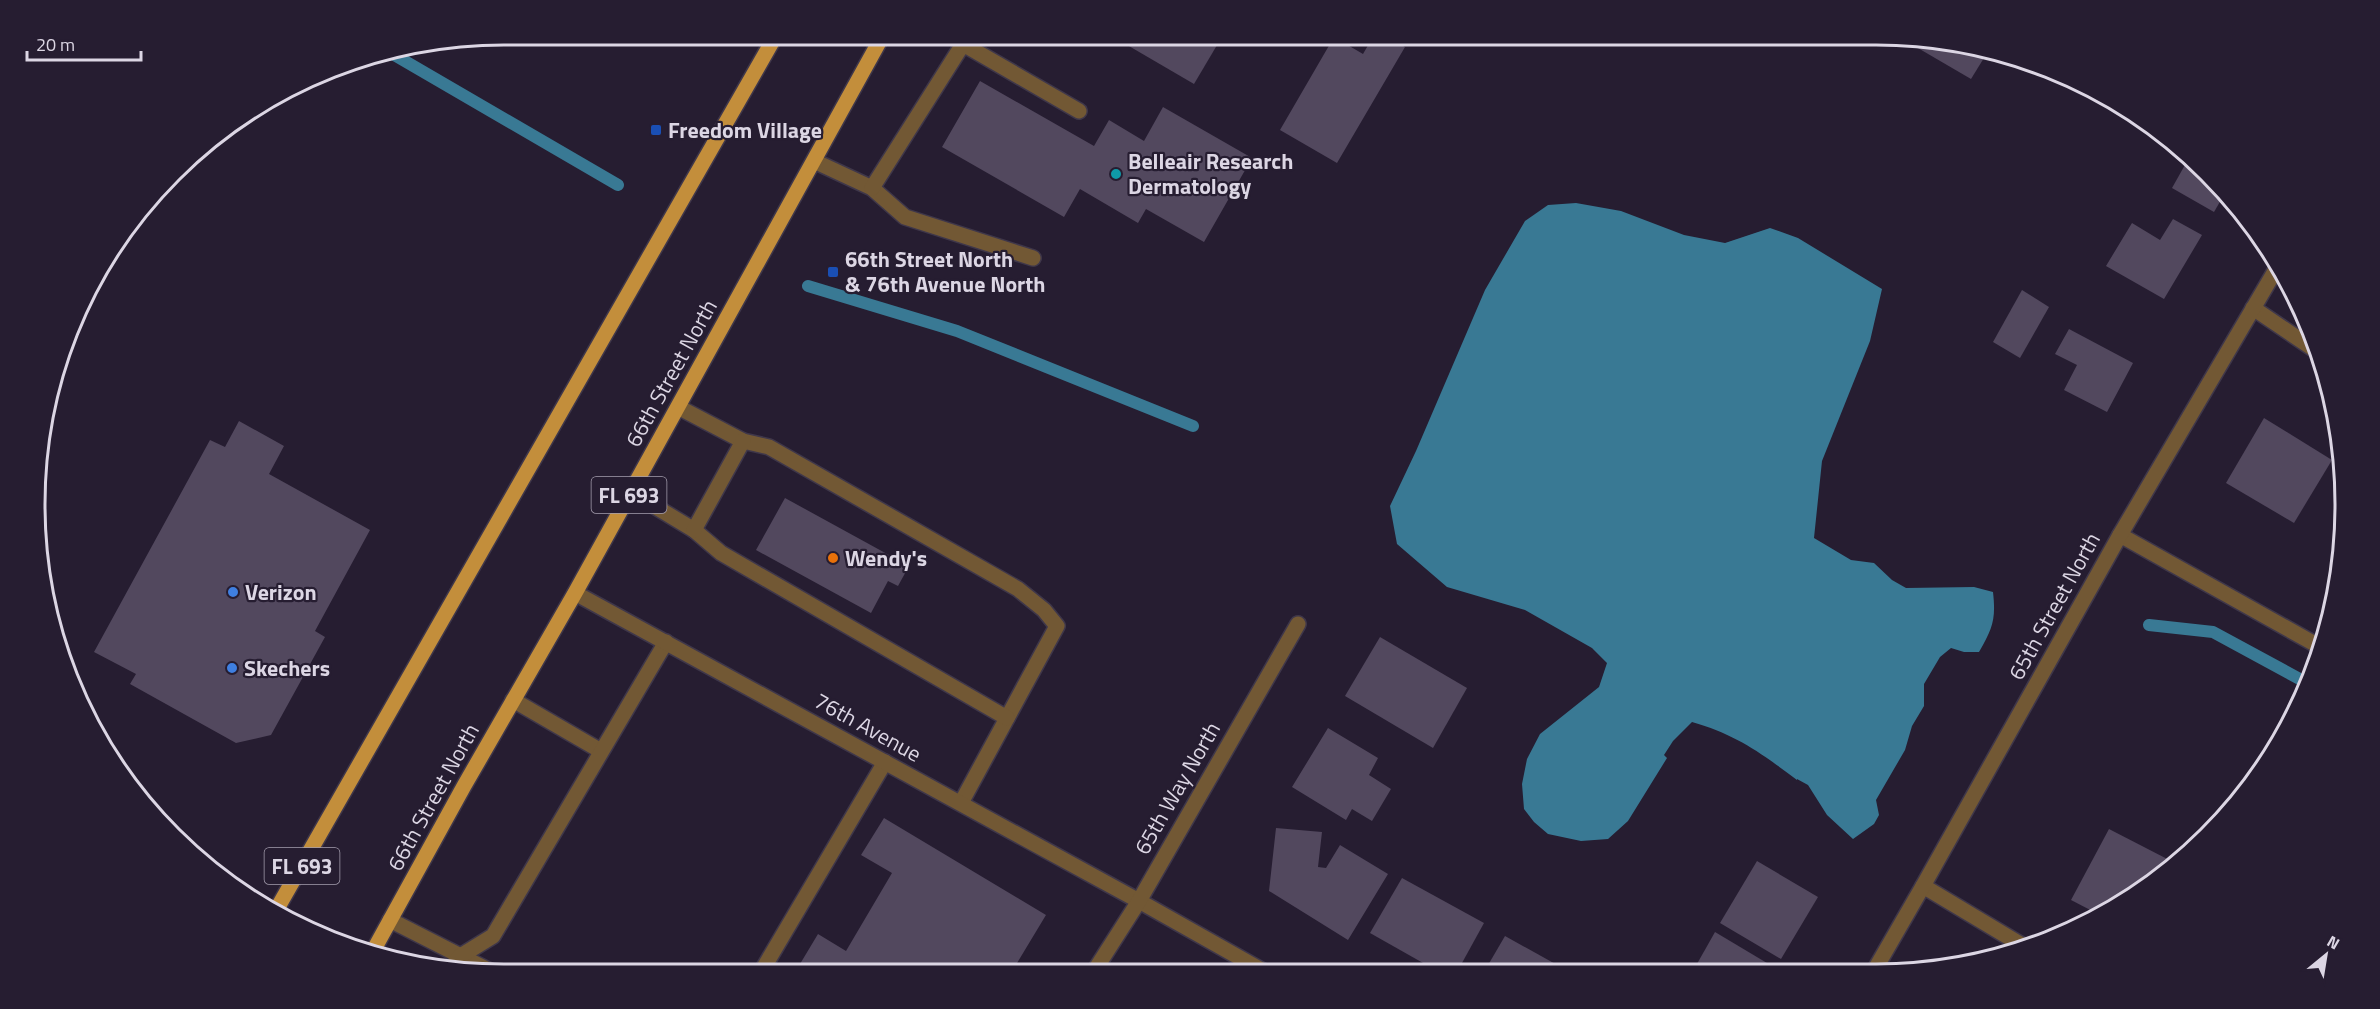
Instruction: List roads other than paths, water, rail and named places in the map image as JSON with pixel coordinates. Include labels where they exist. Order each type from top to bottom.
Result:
[{"type":"main road","name":"FL 693","points":[[279,905],[770,45]]},
{"type":"main road","name":"66th Street North","points":[[376,945],[575,593],[877,45]]},
{"type":"street","points":[[872,188],[962,45]]},
{"type":"street","points":[[965,45],[1079,111]]},
{"type":"street","points":[[814,161],[872,188],[905,217],[1033,258]]},
{"type":"street","name":"65th Street North","points":[[1878,964],[2120,535],[2273,275]]},
{"type":"street","points":[[2253,308],[2306,344]]},
{"type":"street","points":[[678,407],[743,441],[769,447],[1018,589],[1044,610],[1057,626],[961,803]]},
{"type":"street","points":[[694,530],[743,441]]},
{"type":"street","points":[[631,492],[694,530],[721,554],[1007,718]]},
{"type":"street","points":[[2120,535],[2313,643]]},
{"type":"street","name":"76th Avenue","points":[[575,593],[1251,964]]},
{"type":"street","name":"65th Way North","points":[[1099,964],[1139,901],[1298,624]]},
{"type":"street","points":[[390,920],[456,961],[493,936],[666,642]]},
{"type":"street","points":[[513,700],[601,751]]},
{"type":"street","points":[[766,964],[885,762]]},
{"type":"street","points":[[1923,886],[2016,942]]},
{"type":"water","points":[[1576,203],[1621,211],[1684,235],[1725,243],[1770,228],[1798,238],[1882,289],[1870,341],[1822,461],[1814,538],[1851,560],[1874,563],[1892,580],[1906,588],[1974,587],[1993,592],[1994,617],[1988,636],[1979,652],[1964,652],[1951,648],[1940,657],[1924,684],[1924,706],[1912,726],[1905,750],[1876,800],[1879,815],[1874,824],[1853,839],[1827,815],[1808,785],[1736,739],[1692,722],[1673,741],[1664,755],[1667,758],[1628,821],[1608,839],[1581,841],[1548,834],[1524,809],[1522,784],[1527,759],[1540,734],[1599,687],[1607,663],[1592,648],[1525,610],[1447,587],[1397,544],[1390,506],[1485,290],[1525,221],[1548,205]]},
{"type":"waterway","points":[[399,58],[618,185]]},
{"type":"waterway","points":[[808,286],[957,331],[1193,426]]},
{"type":"waterway","points":[[2149,625],[2213,632],[2300,679]]},
{"type":"place","name":"Freedom Village","points":[[656,130]]},
{"type":"place","name":"Belleair Research Dermatology","points":[[1116,174]]},
{"type":"place","name":"66th Street North & 76th Avenue North","points":[[833,272]]},
{"type":"place","name":"Wendy's","points":[[833,558]]},
{"type":"place","name":"Verizon","points":[[233,592]]},
{"type":"place","name":"Skechers","points":[[232,668]]}]
